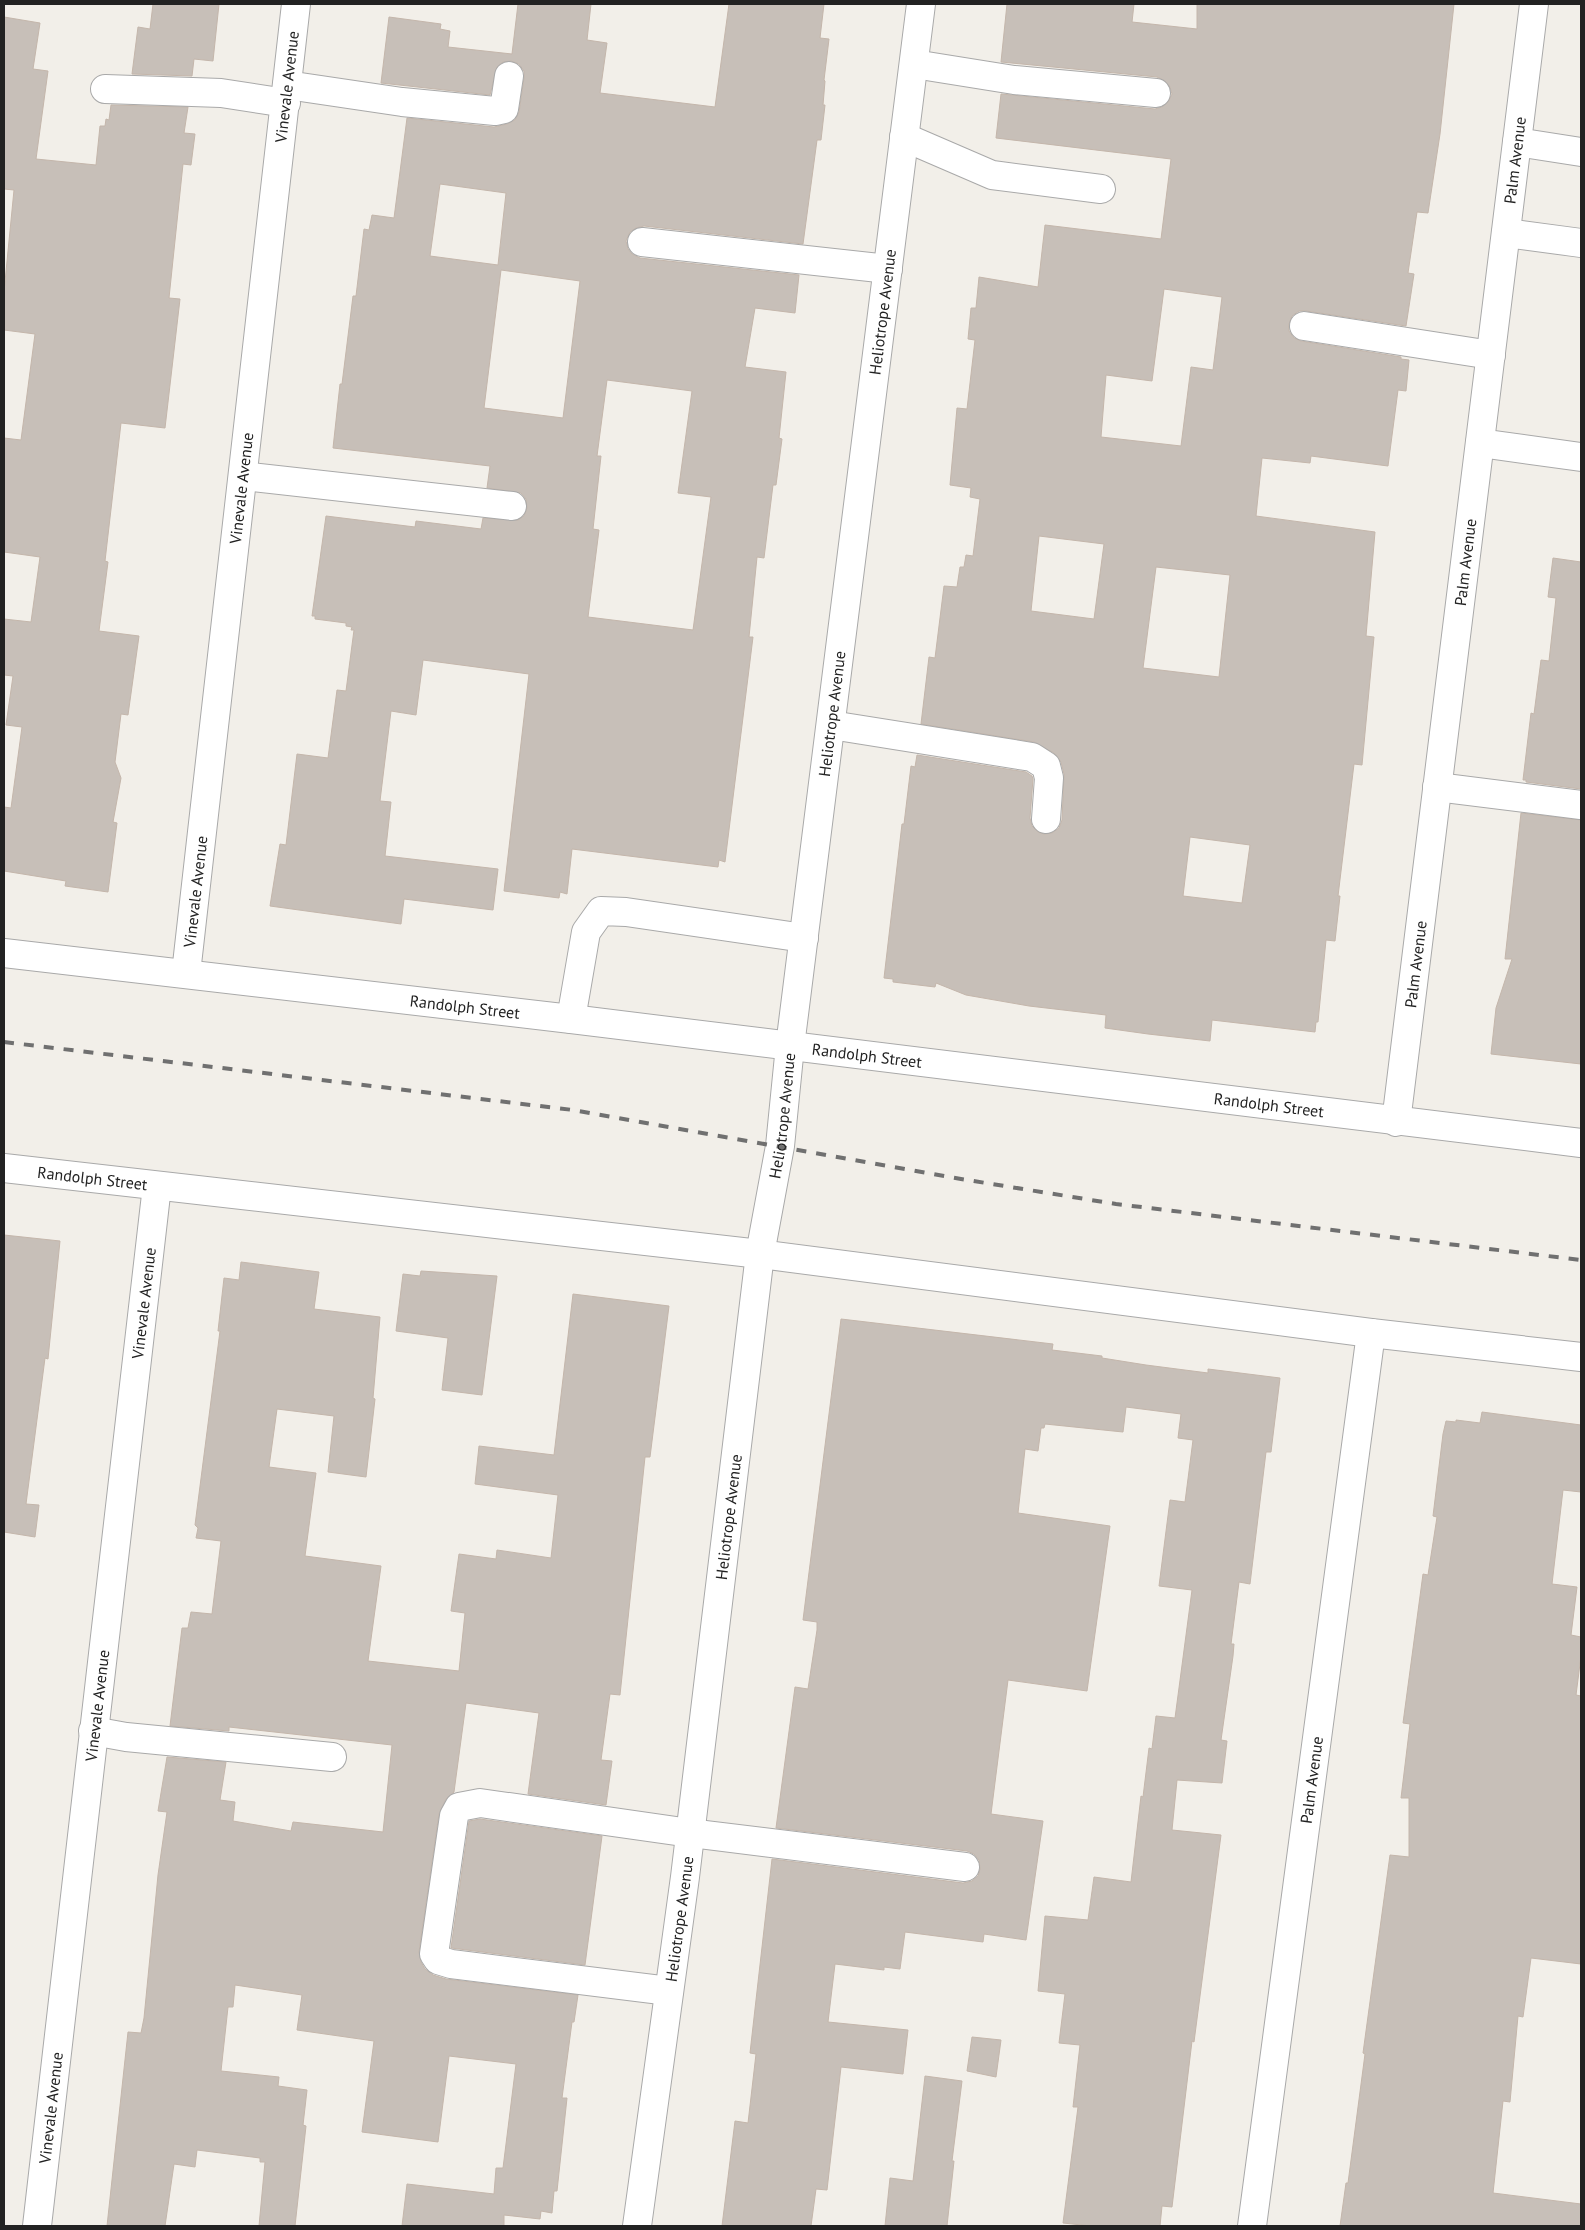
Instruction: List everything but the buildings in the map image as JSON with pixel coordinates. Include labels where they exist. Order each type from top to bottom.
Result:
[{"type":"street","name":"Vinevale Avenue","points":[[186,973],[296,4]]},
{"type":"street","name":"Heliotrope Avenue","points":[[637,2226],[690,1833],[760,1254],[780,1146],[790,1046],[921,4]]},
{"type":"street","name":"Palm Avenue","points":[[1396,1122],[1534,4]]},
{"type":"street","points":[[914,64],[1014,80],[1156,93]]},
{"type":"street","points":[[105,89],[286,94],[495,111],[504,109],[509,76]]},
{"type":"street","points":[[904,137],[992,176],[1101,189]]},
{"type":"street","points":[[1517,142],[1581,152]]},
{"type":"street","points":[[1506,233],[1581,243]]},
{"type":"street","points":[[642,242],[888,268]]},
{"type":"street","points":[[1304,326],[1490,354]]},
{"type":"street","points":[[1480,443],[1581,456]]},
{"type":"street","points":[[243,476],[512,506]]},
{"type":"street","points":[[831,725],[1032,757],[1046,766],[1049,778],[1046,819]]},
{"type":"street","points":[[1437,787],[1581,805]]},
{"type":"street","points":[[571,1019],[586,932],[601,911],[626,912],[804,938]]},
{"type":"street","name":"Randolph Street","points":[[4,953],[571,1019],[1396,1122],[1581,1143]]},
{"type":"street","name":"Randolph Street","points":[[4,1168],[760,1254],[1371,1333],[1581,1357]]},
{"type":"street","name":"Vinevale Avenue","points":[[37,2226],[157,1186]]},
{"type":"street","name":"Palm Avenue","points":[[1252,2226],[1371,1333]]},
{"type":"street","points":[[94,1732],[332,1757]]},
{"type":"street","points":[[669,1991],[451,1964],[438,1960],[434,1954],[454,1816],[459,1807],[480,1804],[690,1833],[965,1866]]},
{"type":"railway","points":[[4,1042],[573,1110],[961,1179],[1116,1204],[1581,1260]]}]
